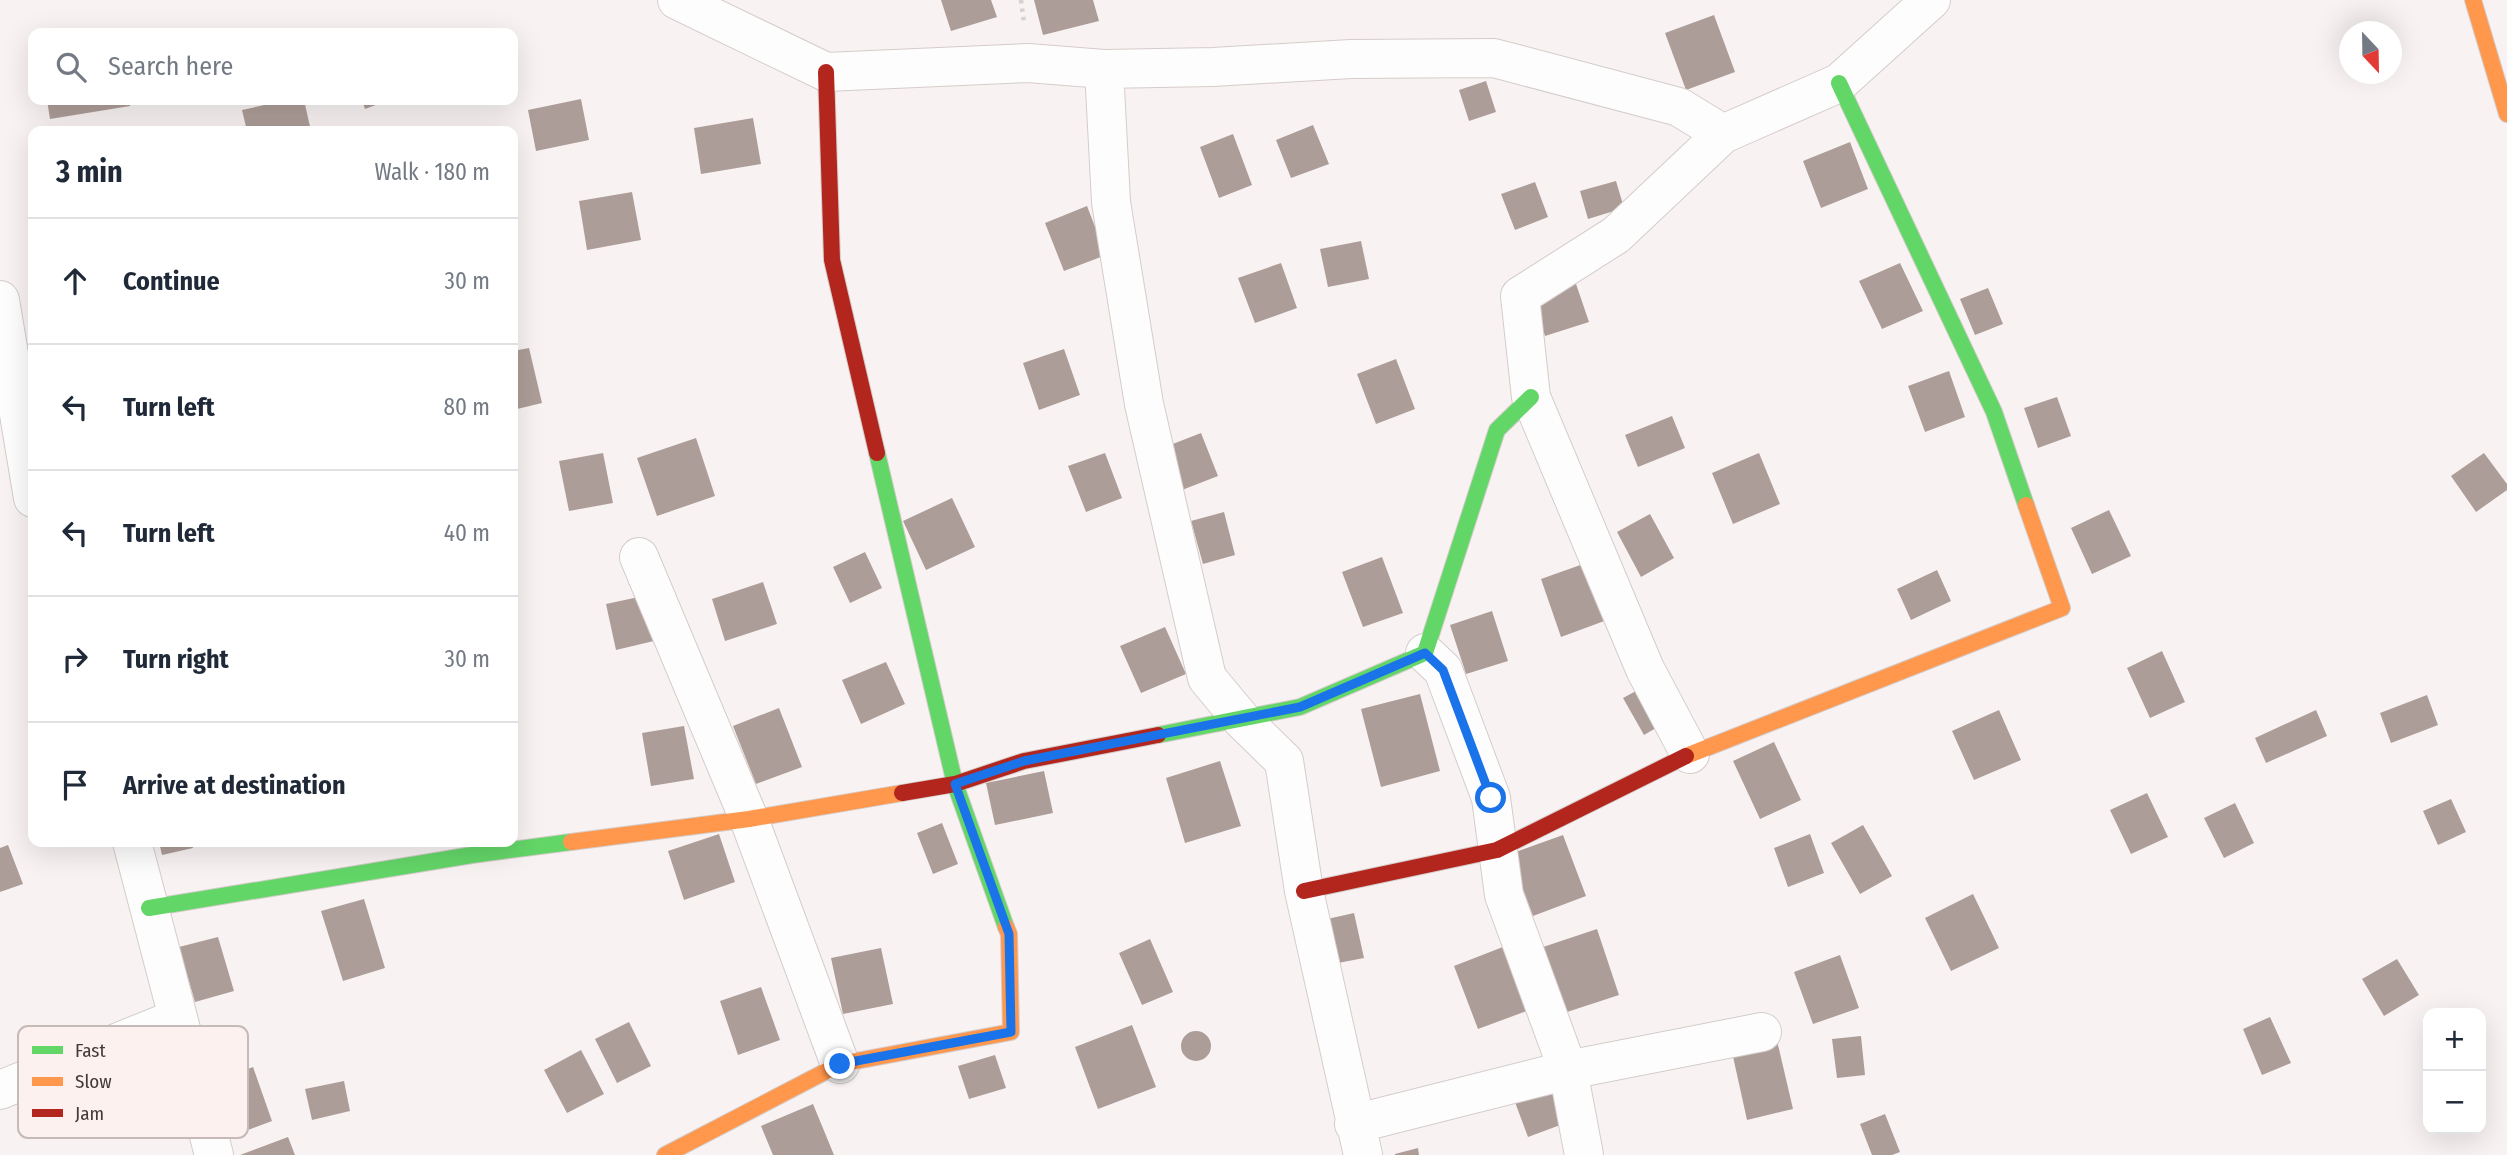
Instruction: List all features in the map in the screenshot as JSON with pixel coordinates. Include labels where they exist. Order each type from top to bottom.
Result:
[{"type":"street","points":[[677,0],[826,72],[1028,63],[1104,69],[1213,67],[1351,59],[1494,58],[1679,107],[1723,134]]},
{"type":"street","points":[[1690,754],[1645,670],[1531,397],[1520,296],[1616,235],[1723,134],[1839,83],[1931,0]]},
{"type":"street","points":[[2473,0],[2507,114]]},
{"type":"street","points":[[1104,69],[1111,202],[1144,404],[1207,678],[1242,720],[1284,761],[1304,891],[1358,1140],[1568,1070],[1762,1032]]},
{"type":"street","points":[[665,1155],[840,1064],[1011,1032],[1009,934],[955,784],[832,260],[826,72]]},
{"type":"street","points":[[1304,891],[1497,850],[1690,754],[2062,608],[1994,412],[1839,83]]},
{"type":"street","points":[[0,300],[28,468]]},
{"type":"street","points":[[149,908],[472,855],[749,819],[955,784],[1024,761],[1300,707],[1425,653],[1497,429],[1531,397]]},
{"type":"street","points":[[639,557],[749,819],[840,1064]]},
{"type":"street","points":[[1425,653],[1443,670],[1491,798],[1504,895],[1568,1070],[1584,1155]]},
{"type":"street","points":[[133,847],[180,1026]]},
{"type":"street","points":[[158,1026],[178,1018]]},
{"type":"street","points":[[0,1090],[18,1083]]},
{"type":"street","points":[[210,1138],[214,1155]]},
{"type":"building","points":[[941,0],[991,0],[997,17],[951,31]]},
{"type":"building","points":[[1034,0],[1093,0],[1099,21],[1043,35]]},
{"type":"building","points":[[1714,15],[1735,72],[1686,90],[1665,33]]},
{"type":"building","points":[[1486,81],[1496,112],[1469,121],[1459,90]]},
{"type":"building","points":[[581,99],[589,140],[536,151],[528,110]]},
{"type":"building","points":[[48,105],[130,105],[130,106],[50,119]]},
{"type":"building","points":[[264,105],[305,105],[310,126],[246,126],[242,110]]},
{"type":"building","points":[[753,118],[761,164],[701,174],[694,128]]},
{"type":"building","points":[[1313,125],[1329,164],[1291,178],[1276,140]]},
{"type":"building","points":[[1233,134],[1252,185],[1219,198],[1200,147]]},
{"type":"building","points":[[1850,142],[1868,189],[1821,208],[1803,161]]},
{"type":"building","points":[[1616,181],[1624,208],[1588,219],[1580,191]]},
{"type":"building","points":[[1535,182],[1548,217],[1515,230],[1501,194]]},
{"type":"building","points":[[632,192],[641,240],[587,250],[579,201]]},
{"type":"building","points":[[1087,206],[1106,255],[1064,271],[1045,223]]},
{"type":"building","points":[[1361,241],[1369,279],[1328,287],[1320,249]]},
{"type":"building","points":[[1281,263],[1297,308],[1255,323],[1238,278]]},
{"type":"building","points":[[1900,263],[1923,311],[1882,329],[1859,281]]},
{"type":"building","points":[[1574,278],[1589,322],[1545,336],[1530,294]]},
{"type":"building","points":[[1988,288],[2003,324],[1975,335],[1960,299]]},
{"type":"building","points":[[529,348],[542,403],[518,409],[518,350]]},
{"type":"building","points":[[1064,349],[1080,395],[1039,410],[1023,363]]},
{"type":"building","points":[[1396,359],[1415,409],[1376,424],[1357,374]]},
{"type":"building","points":[[1949,371],[1965,417],[1925,432],[1908,386]]},
{"type":"building","points":[[2057,397],[2071,436],[2038,448],[2024,408]]},
{"type":"building","points":[[1672,416],[1685,448],[1638,467],[1625,435]]},
{"type":"building","points":[[1201,433],[1218,476],[1182,490],[1165,447]]},
{"type":"building","points":[[696,438],[715,496],[657,516],[637,458]]},
{"type":"building","points":[[603,453],[613,503],[569,511],[559,461]]},
{"type":"building","points":[[1105,453],[1122,498],[1086,512],[1068,466]]},
{"type":"building","points":[[1759,453],[1780,504],[1733,524],[1712,473]]},
{"type":"building","points":[[2484,453],[2507,484],[2507,490],[2476,512],[2451,476]]},
{"type":"building","points":[[952,498],[975,547],[926,570],[903,521]]},
{"type":"building","points":[[2109,510],[2131,556],[2092,574],[2071,528]]},
{"type":"building","points":[[1224,512],[1235,555],[1203,564],[1191,521]]},
{"type":"building","points":[[1650,514],[1674,558],[1641,577],[1617,532]]},
{"type":"building","points":[[865,552],[882,588],[850,603],[833,567]]},
{"type":"building","points":[[1382,557],[1403,613],[1363,627],[1342,572]]},
{"type":"building","points":[[1586,563],[1607,620],[1561,637],[1541,579]]},
{"type":"building","points":[[1937,570],[1951,601],[1911,620],[1897,589]]},
{"type":"building","points":[[763,582],[777,624],[725,641],[712,599]]},
{"type":"building","points":[[648,595],[658,640],[616,650],[606,604]]},
{"type":"building","points":[[1492,611],[1508,661],[1466,674],[1450,625]]},
{"type":"building","points":[[1165,627],[1186,674],[1141,693],[1120,646]]},
{"type":"building","points":[[2162,651],[2185,702],[2150,718],[2127,668]]},
{"type":"building","points":[[886,662],[905,704],[861,724],[842,680]]},
{"type":"building","points":[[1647,685],[1668,721],[1644,735],[1623,698]]},
{"type":"building","points":[[1420,694],[1440,771],[1381,787],[1361,709]]},
{"type":"building","points":[[2427,695],[2438,725],[2391,743],[2380,713]]},
{"type":"building","points":[[779,708],[802,767],[756,784],[733,726]]},
{"type":"building","points":[[1999,710],[2021,760],[1974,780],[1952,731]]},
{"type":"building","points":[[2316,710],[2327,736],[2266,763],[2255,738]]},
{"type":"building","points":[[684,726],[694,779],[651,786],[642,733]]},
{"type":"building","points":[[1774,742],[1801,800],[1760,819],[1733,761]]},
{"type":"building","points":[[1220,761],[1241,826],[1185,843],[1166,778]]},
{"type":"building","points":[[1044,771],[1053,813],[995,825],[986,783]]},
{"type":"building","points":[[2147,793],[2168,837],[2131,854],[2110,810]]},
{"type":"building","points":[[2451,799],[2466,832],[2438,845],[2423,811]]},
{"type":"building","points":[[2235,803],[2254,843],[2224,858],[2204,818]]},
{"type":"building","points":[[942,823],[958,864],[933,874],[917,833]]},
{"type":"building","points":[[1863,825],[1892,876],[1860,894],[1831,843]]},
{"type":"building","points":[[719,834],[735,882],[684,900],[668,851]]},
{"type":"building","points":[[1810,834],[1824,873],[1788,887],[1774,848]]},
{"type":"building","points":[[1563,835],[1586,896],[1533,916],[1510,854]]},
{"type":"building","points":[[8,845],[23,884],[0,892],[0,848]]},
{"type":"building","points":[[160,847],[193,847],[193,848],[162,855]]},
{"type":"building","points":[[1973,894],[1999,948],[1951,971],[1925,918]]},
{"type":"building","points":[[364,899],[385,968],[343,981],[321,911]]},
{"type":"building","points":[[1354,913],[1364,958],[1333,964],[1323,920]]},
{"type":"building","points":[[1597,929],[1619,995],[1561,1014],[1540,948]]},
{"type":"building","points":[[218,937],[234,991],[195,1002],[179,947]]},
{"type":"building","points":[[1150,939],[1173,992],[1142,1005],[1119,953]]},
{"type":"building","points":[[1508,945],[1532,1009],[1478,1029],[1454,966]]},
{"type":"building","points":[[881,948],[893,1004],[843,1014],[831,958]]},
{"type":"building","points":[[1840,955],[1859,1008],[1813,1024],[1794,972]]},
{"type":"building","points":[[2397,959],[2419,995],[2384,1016],[2362,979]]},
{"type":"building","points":[[761,987],[780,1040],[738,1055],[720,1001]]},
{"type":"building","points":[[2270,1017],[2291,1063],[2262,1075],[2243,1029]]},
{"type":"building","points":[[629,1022],[651,1066],[617,1083],[595,1039]]},
{"type":"building","points":[[1132,1025],[1156,1087],[1098,1109],[1075,1047]]},
{"type":"building","points":[[1196,1031],[1207,1035],[1211,1046],[1207,1057],[1196,1061],[1185,1057],[1181,1046],[1185,1035]]},
{"type":"building","points":[[1775,1032],[1793,1109],[1747,1120],[1730,1043]]},
{"type":"building","points":[[1861,1036],[1865,1075],[1837,1078],[1832,1039]]},
{"type":"building","points":[[581,1050],[604,1094],[567,1113],[544,1070]]},
{"type":"building","points":[[995,1055],[1006,1088],[969,1099],[958,1066]]},
{"type":"building","points":[[253,1067],[272,1121],[248,1130],[248,1069]]},
{"type":"building","points":[[1555,1078],[1571,1121],[1528,1137],[1512,1094]]},
{"type":"building","points":[[344,1081],[350,1111],[312,1120],[305,1089]]},
{"type":"building","points":[[813,1104],[834,1155],[773,1155],[761,1126]]},
{"type":"building","points":[[1885,1114],[1900,1152],[1892,1155],[1872,1155],[1860,1124]]},
{"type":"building","points":[[288,1137],[295,1155],[240,1155]]},
{"type":"building","points":[[1418,1148],[1419,1155],[1395,1155],[1395,1154]]},
{"type":"traffic: fast","points":[[1839,83],[1994,412],[2026,505]]},
{"type":"traffic: fast","points":[[1158,735],[1300,707],[1425,653],[1497,430],[1531,397]]},
{"type":"traffic: fast","points":[[877,453],[955,784],[1006,927]]},
{"type":"traffic: fast","points":[[149,908],[472,855],[571,842]]},
{"type":"traffic: slow","points":[[2473,0],[2507,114]]},
{"type":"traffic: slow","points":[[1686,756],[2062,608],[2026,505]]},
{"type":"traffic: slow","points":[[571,842],[749,819],[902,793]]},
{"type":"traffic: slow","points":[[665,1155],[840,1064],[1011,1032],[1009,934],[1006,927]]},
{"type":"traffic: jam","points":[[826,72],[832,260],[877,453]]},
{"type":"traffic: jam","points":[[902,793],[955,784],[1024,761],[1158,735]]},
{"type":"traffic: jam","points":[[1304,891],[1497,850],[1686,756]]},
{"type":"route","points":[[840,1064],[1011,1032],[1009,934],[955,784],[1024,761],[1300,707],[1425,653],[1443,670],[1491,798]]}]
